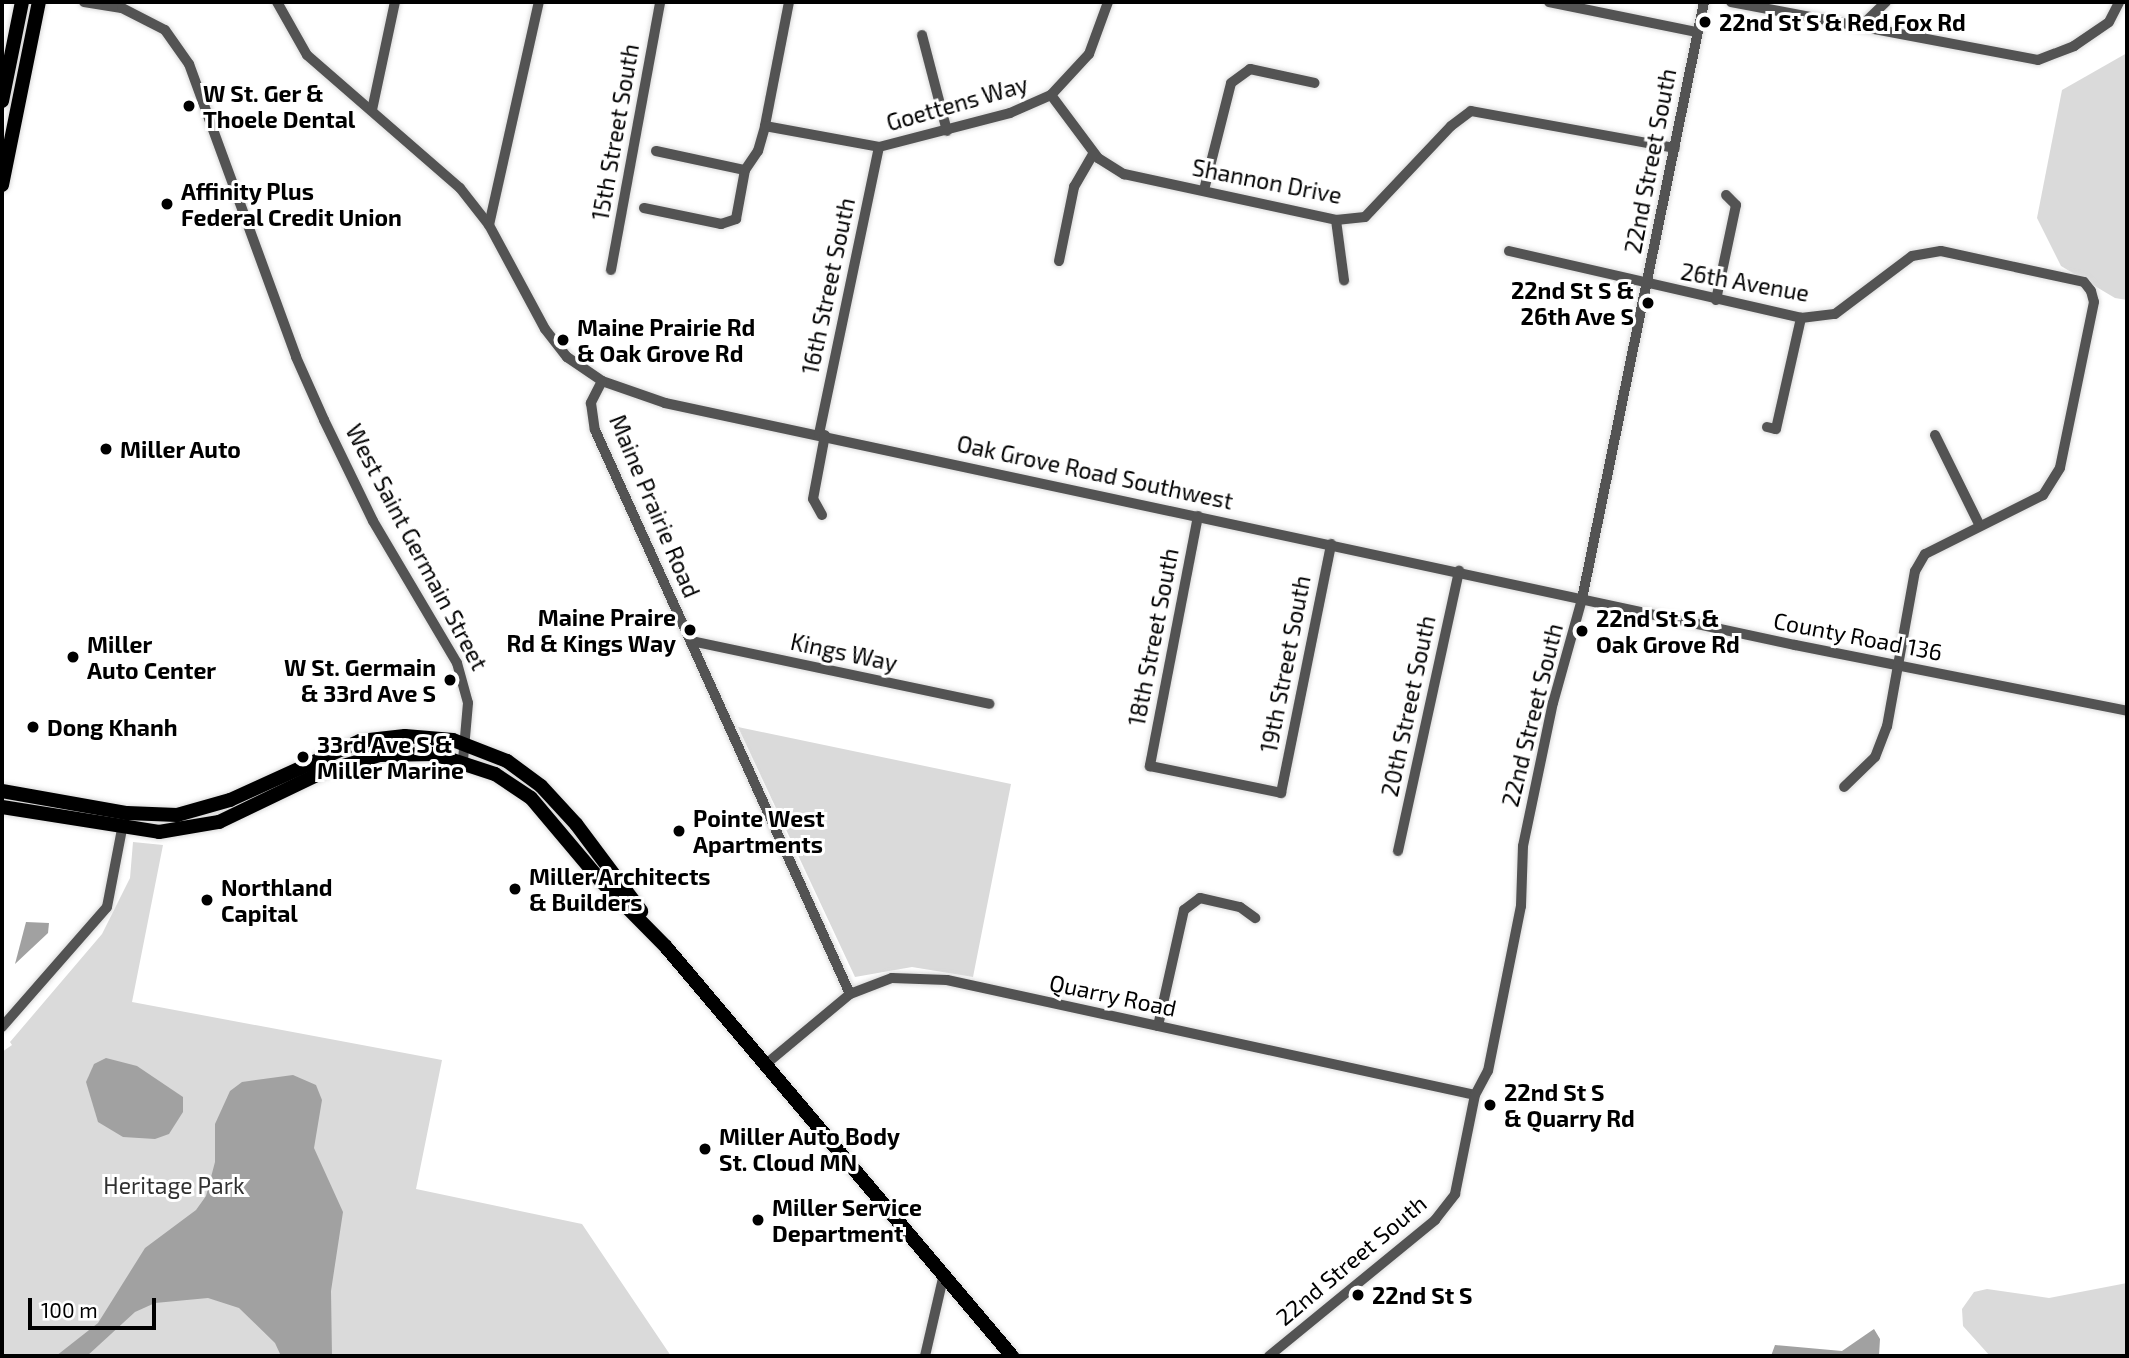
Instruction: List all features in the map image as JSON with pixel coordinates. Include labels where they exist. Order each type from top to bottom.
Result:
[{"type":"main road","points":[[2,101],[22,2]]},
{"type":"main road","points":[[2,185],[39,2]]},
{"type":"main road","points":[[2,790],[127,813],[166,816],[218,804],[323,754],[369,739],[417,736],[466,744],[517,767],[563,808],[666,947],[1012,1356]]},
{"type":"main road","points":[[2,807],[122,829],[159,832],[219,822],[323,772],[371,756],[425,753],[463,760],[508,780],[531,798],[600,880],[666,947]]},
{"type":"street","name":"West Saint Germain Street","points":[[83,2],[122,8],[165,30],[188,64],[324,420],[373,521],[457,663],[468,703],[463,760]]},
{"type":"street","points":[[276,2],[307,55],[460,188],[489,225],[545,328],[567,357],[602,381]]},
{"type":"street","points":[[372,110],[395,2]]},
{"type":"street","points":[[489,225],[539,2]]},
{"type":"street","name":"15th Street South","points":[[611,270],[660,2]]},
{"type":"street","points":[[644,208],[721,224],[736,219],[745,170],[758,151],[765,126],[789,2]]},
{"type":"street","name":"Goettens Way","points":[[765,126],[879,147],[947,131],[1032,106],[1051,95],[1089,54],[1108,2]]},
{"type":"street","points":[[1549,2],[1697,32]]},
{"type":"street","name":"22nd Street South","points":[[1269,1356],[1435,1220],[1455,1194],[1475,1096],[1488,1071],[1521,906],[1523,846],[1553,702],[1582,599],[1704,2]]},
{"type":"street","points":[[1731,2],[2038,60],[2074,46],[2109,22],[2119,2]]},
{"type":"street","points":[[1860,27],[1886,2]]},
{"type":"street","points":[[922,35],[947,131]]},
{"type":"street","points":[[1204,190],[1231,83],[1250,69],[1315,83]]},
{"type":"street","name":"Shannon Drive","points":[[1051,95],[1094,153],[1124,174],[1336,220],[1365,217],[1451,126],[1471,111],[1675,148]]},
{"type":"street","name":"16th Street South","points":[[822,515],[813,499],[822,435],[879,147]]},
{"type":"street","points":[[656,151],[745,170]]},
{"type":"street","points":[[1059,261],[1074,187],[1094,153]]},
{"type":"street","points":[[1716,300],[1736,205],[1726,195]]},
{"type":"street","points":[[1336,220],[1344,280]]},
{"type":"street","name":"26th Avenue","points":[[1509,251],[1647,285],[1801,318],[1835,314],[1912,256],[1941,251],[2084,282],[2094,302],[2060,468],[2043,495],[1979,524]]},
{"type":"street","points":[[1767,427],[1776,429],[1801,318]]},
{"type":"street","name":"Oak Grove Road Southwest","points":[[602,381],[665,403],[1582,599]]},
{"type":"street","name":"Maine Prairie Road","points":[[602,381],[592,403],[594,430],[850,994]]},
{"type":"street","points":[[1844,787],[1875,757],[1887,726],[1915,570],[1925,554],[1979,524],[1935,435]]},
{"type":"street","name":"18th Street South","points":[[1198,516],[1150,766],[1281,793]]},
{"type":"street","name":"19th Street South","points":[[1281,793],[1331,544]]},
{"type":"street","name":"20th Street South","points":[[1398,851],[1459,571]]},
{"type":"street","name":"County Road 136","points":[[1582,599],[2127,711]]},
{"type":"street","name":"Kings Way","points":[[691,641],[989,704]]},
{"type":"street","points":[[2,1027],[107,906],[122,829]]},
{"type":"street","points":[[1158,1026],[1184,910],[1200,898],[1240,907],[1255,918]]},
{"type":"street","name":"Quarry Road","points":[[766,1064],[850,994],[892,978],[947,980],[1475,1096]]},
{"type":"street","points":[[925,1356],[944,1274]]},
{"type":"green space","points":[[2127,53],[2127,300],[2115,298],[2061,266],[2037,218],[2062,90]]},
{"type":"green space","points":[[738,727],[1011,784],[973,977],[912,967],[855,977]]},
{"type":"green space","name":"Heritage Park","points":[[133,842],[163,845],[132,1002],[442,1060],[416,1189],[582,1224],[671,1356],[2,1356],[2,1052],[12,1045],[10,1042],[102,934],[130,878]]},
{"type":"green space","points":[[2127,1283],[2127,1356],[1990,1356],[1963,1326],[1962,1309],[1974,1292],[1987,1289],[2049,1298]]},
{"type":"shaded area","points":[[26,922],[49,923],[48,933],[15,964]]},
{"type":"shaded area","points":[[106,1058],[137,1066],[183,1097],[183,1112],[169,1134],[155,1139],[123,1137],[98,1122],[86,1082],[94,1064]]},
{"type":"shaded area","points":[[293,1075],[316,1085],[322,1100],[314,1148],[343,1212],[331,1291],[332,1356],[281,1356],[275,1343],[239,1308],[208,1298],[155,1303],[135,1312],[87,1356],[56,1356],[98,1323],[145,1248],[196,1210],[206,1196],[215,1162],[215,1124],[230,1091],[242,1082]]},
{"type":"shaded area","points":[[1874,1329],[1880,1339],[1879,1356],[1771,1356],[1775,1345],[1842,1351]]},
{"type":"place","name":"22nd St S & Red Fox Rd","points":[[1705,22]]},
{"type":"place","name":"W St. Ger & Thoele Dental","points":[[189,106]]},
{"type":"place","name":"Affinity Plus Federal Credit Union","points":[[167,204]]},
{"type":"place","name":"22nd St S & 26th Ave S","points":[[1648,303]]},
{"type":"place","name":"Maine Prairie Rd & Oak Grove Rd","points":[[563,340]]},
{"type":"place","name":"Miller Auto","points":[[106,449]]},
{"type":"place","name":"Maine Praire Rd & Kings Way","points":[[690,630]]},
{"type":"place","name":"22nd St S & Oak Grove Rd","points":[[1582,631]]},
{"type":"place","name":"Miller Auto Center","points":[[73,657]]},
{"type":"place","name":"W St. Germain & 33rd Ave S","points":[[450,680]]},
{"type":"place","name":"Dong Khanh","points":[[33,727]]},
{"type":"place","name":"33rd Ave S & Miller Marine","points":[[303,757]]},
{"type":"place","name":"Pointe West Apartments","points":[[679,831]]},
{"type":"place","name":"Miller Architects & Builders","points":[[515,889]]},
{"type":"place","name":"Northland Capital","points":[[207,900]]},
{"type":"place","name":"22nd St S & Quarry Rd","points":[[1490,1105]]},
{"type":"place","name":"Miller Auto Body St. Cloud MN","points":[[705,1149]]},
{"type":"place","name":"Miller Service Department","points":[[758,1220]]},
{"type":"place","name":"22nd St S","points":[[1358,1295]]}]
